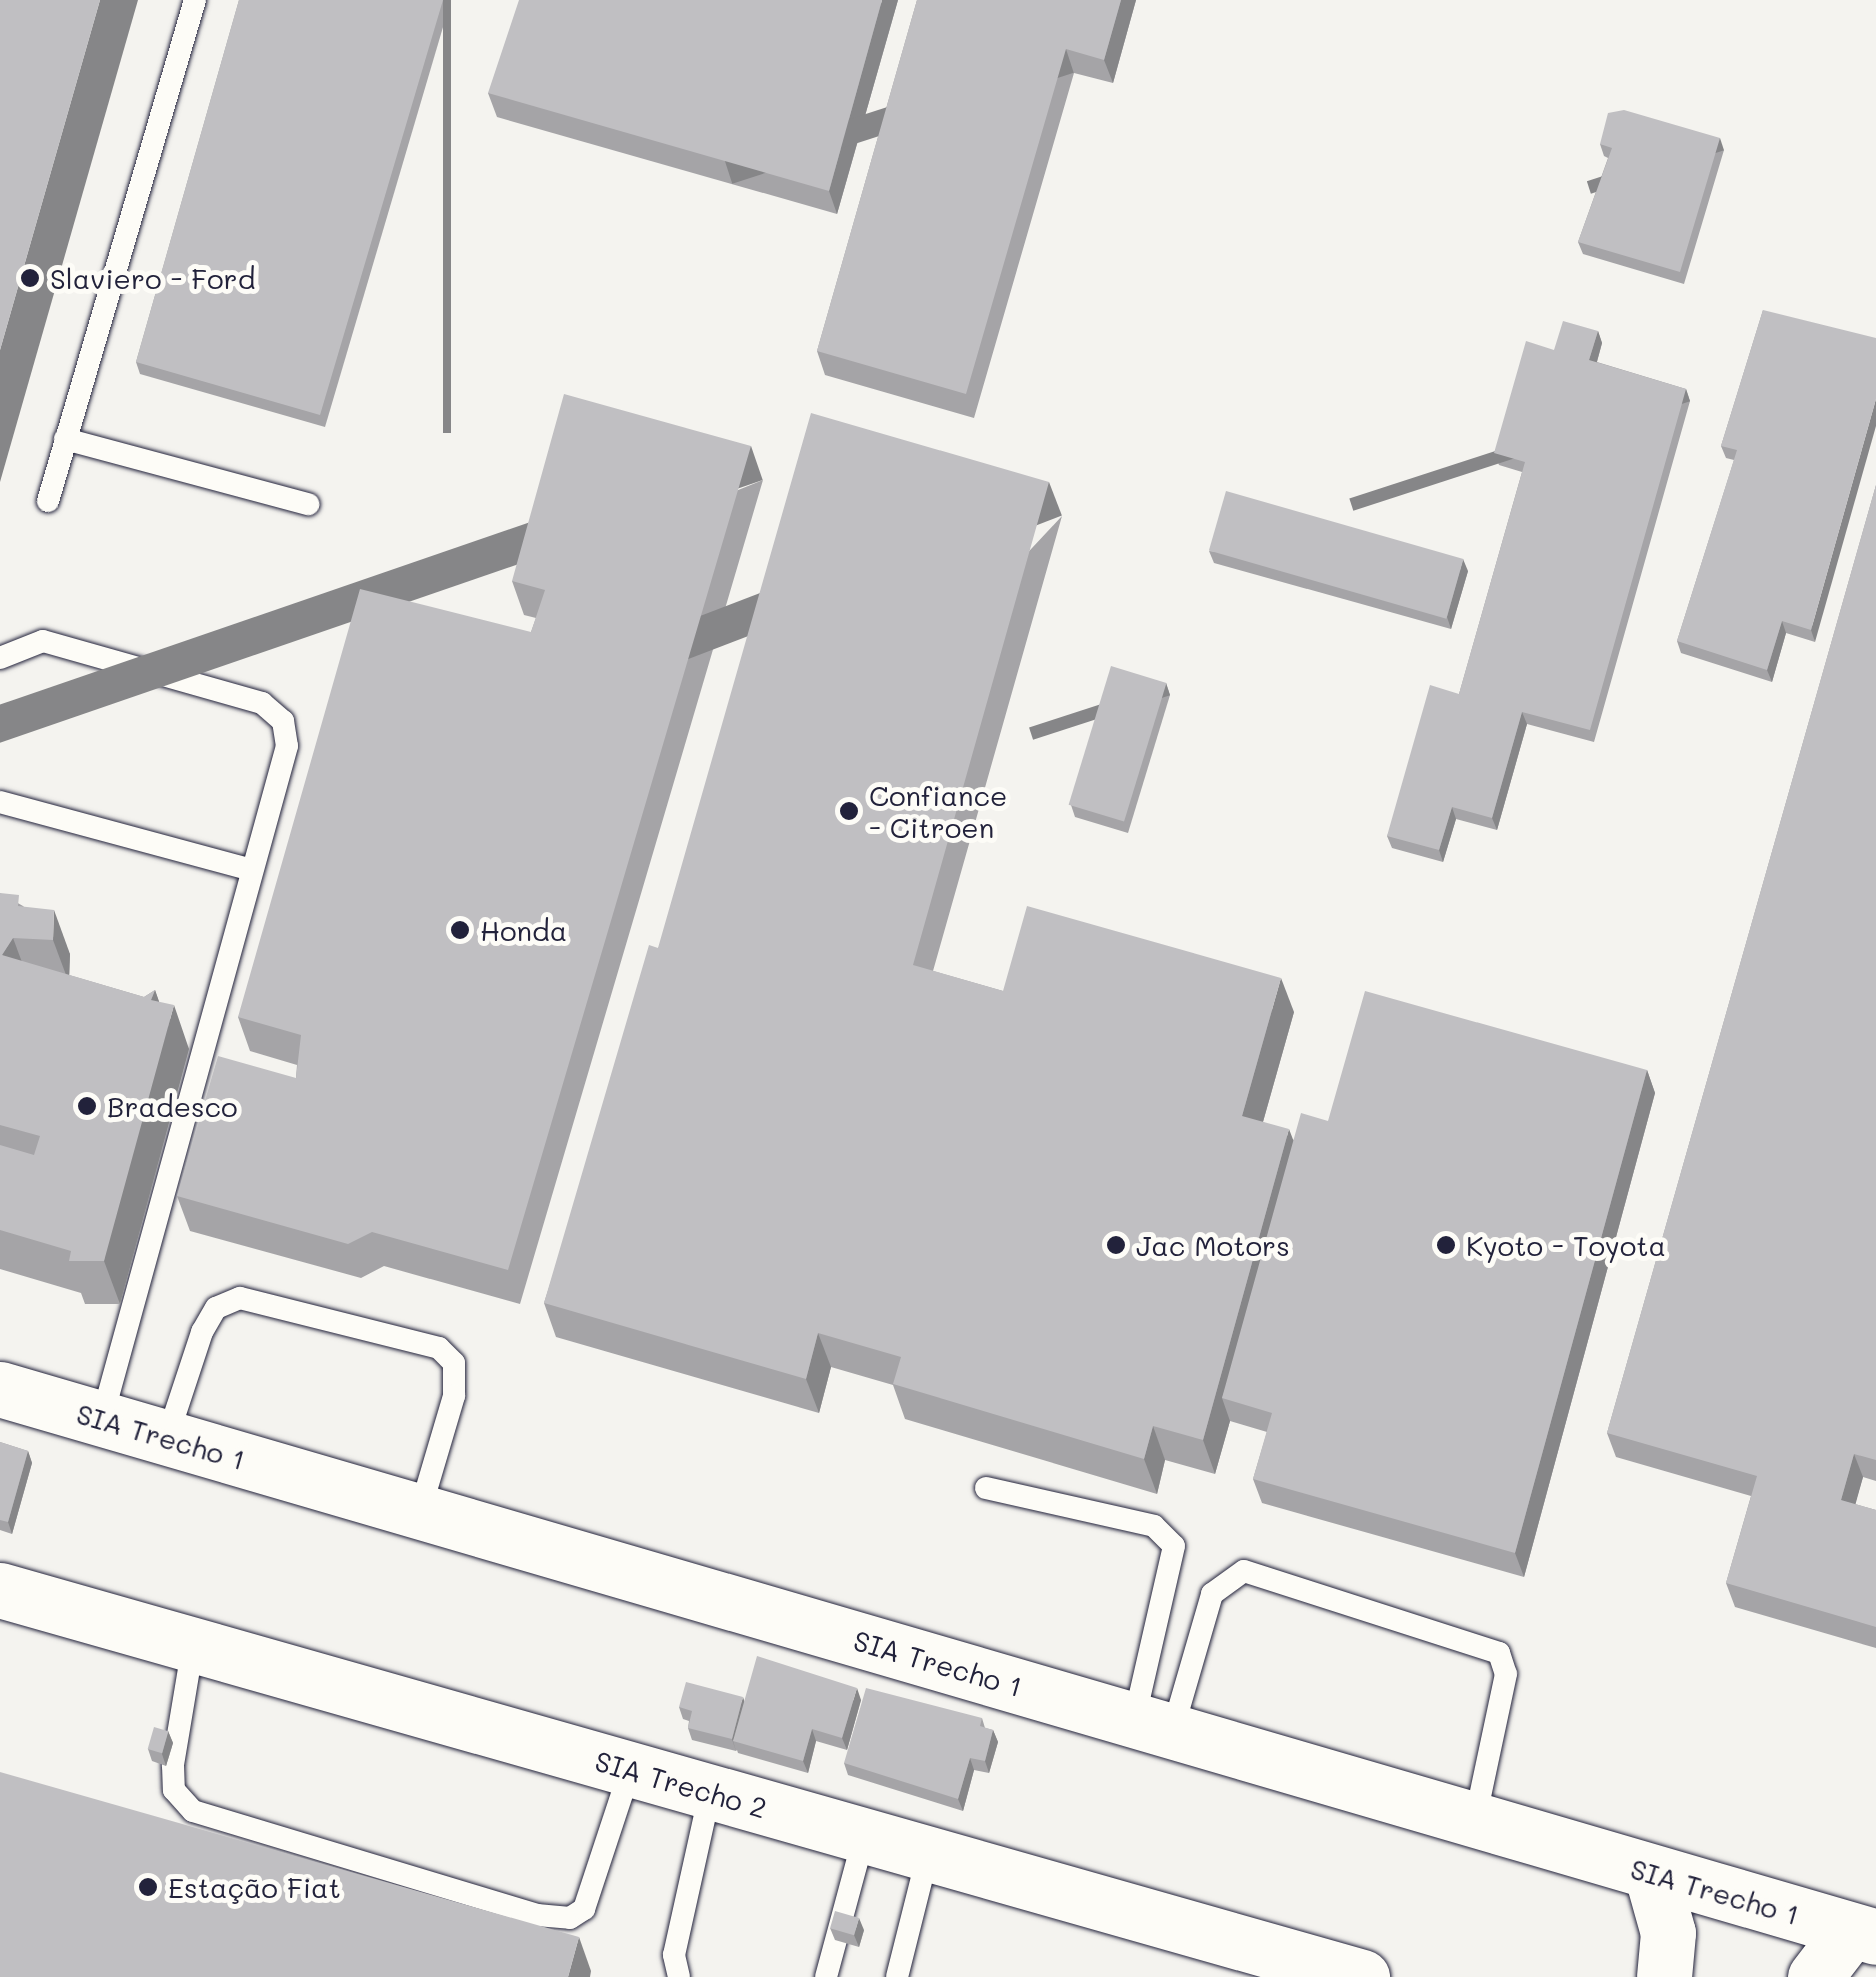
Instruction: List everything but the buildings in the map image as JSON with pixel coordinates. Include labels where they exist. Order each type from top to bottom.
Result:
[{"type":"main road","name":"SIA Trecho 1","points":[[0,1389],[1864,1934]]},
{"type":"main road","name":"SIA Trecho 2","points":[[0,1590],[1362,1977]]},
{"type":"main road","points":[[1651,1872],[1668,1934],[1664,1977]]},
{"type":"main road","points":[[1815,1977],[1864,1934]]},
{"type":"lane","points":[[48,501],[194,0]]},
{"type":"lane","points":[[65,438],[308,504]]},
{"type":"lane","points":[[0,658],[43,641],[262,704],[283,721],[288,746],[102,1418]]},
{"type":"lane","points":[[0,802],[252,870]]},
{"type":"lane","points":[[167,1438],[202,1332],[216,1308],[240,1298],[439,1348],[454,1363],[454,1396],[420,1511]]},
{"type":"lane","points":[[986,1488],[1154,1526],[1174,1546],[1153,1726]]},
{"type":"lane","points":[[1153,1726],[1212,1594],[1244,1571],[1499,1654],[1506,1674],[1475,1820]]},
{"type":"lane","points":[[193,1644],[173,1764],[174,1790],[193,1811],[537,1915],[570,1918],[584,1909],[630,1770]]},
{"type":"lane","points":[[679,1977],[674,1955],[710,1792]]},
{"type":"lane","points":[[826,1977],[864,1836]]},
{"type":"lane","points":[[897,1977],[928,1854]]},
{"type":"place","name":"Slaviero - Ford","points":[[30,278]]},
{"type":"place","name":"Confiance - Citroen","points":[[849,811]]},
{"type":"place","name":"Honda","points":[[460,930]]},
{"type":"place","name":"Bradesco","points":[[87,1106]]},
{"type":"place","name":"Jac Motors","points":[[1116,1245]]},
{"type":"place","name":"Kyoto - Toyota","points":[[1446,1245]]},
{"type":"place","name":"Estação Fiat","points":[[148,1887]]}]
